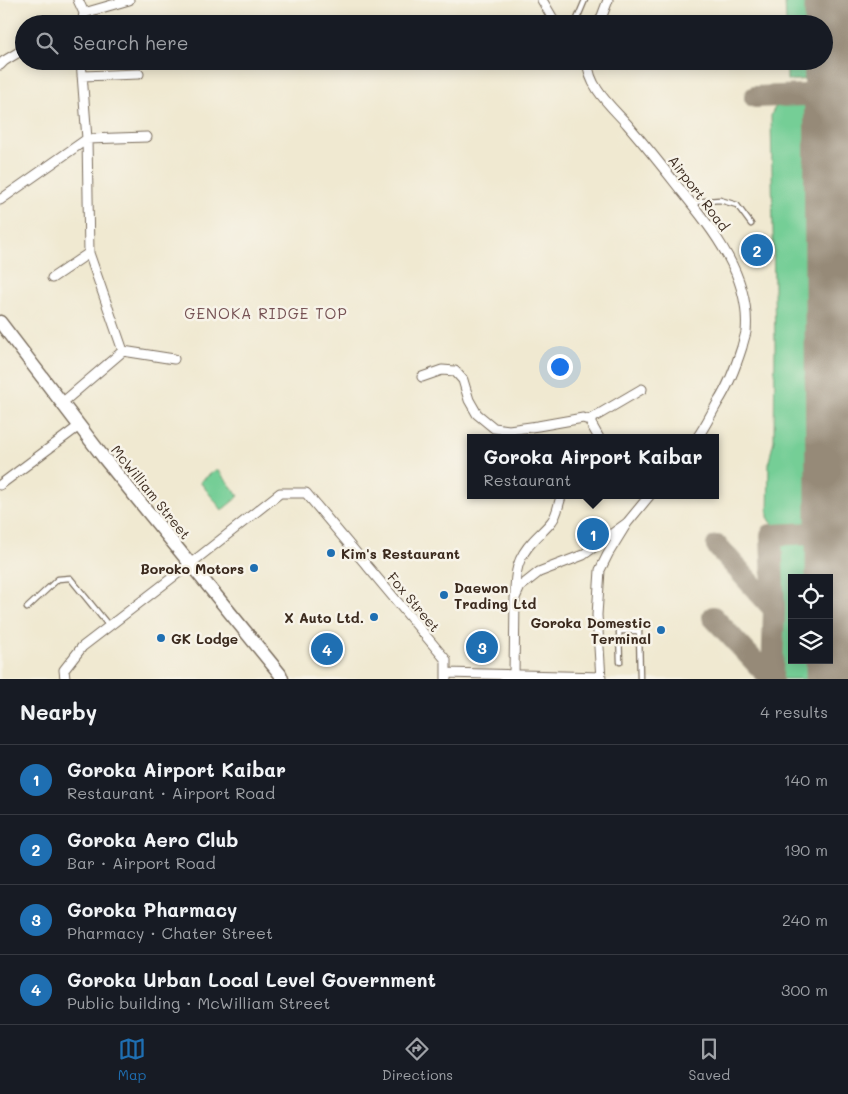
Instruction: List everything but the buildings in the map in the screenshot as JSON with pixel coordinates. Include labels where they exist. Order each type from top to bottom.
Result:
[{"type":"street","points":[[78,0],[84,14],[130,0]]},
{"type":"street","points":[[542,0],[551,15]]},
{"type":"street","points":[[603,15],[608,0]]},
{"type":"street","points":[[0,65],[15,54]]},
{"type":"street","points":[[82,70],[87,139],[89,253],[123,351]]},
{"type":"street","name":"Airport Road","points":[[589,70],[598,91],[645,145],[710,227],[725,252],[743,294],[746,334],[733,374],[724,393],[698,434]]},
{"type":"street","points":[[82,76],[139,74]]},
{"type":"street","points":[[0,200],[87,139],[146,137]]},
{"type":"street","points":[[52,278],[89,253]]},
{"type":"street","name":"McWilliam Street","points":[[0,322],[104,458],[280,674],[282,679]]},
{"type":"street","points":[[62,403],[123,351],[174,359]]},
{"type":"street","points":[[422,377],[442,370],[455,371],[463,380],[469,400],[477,414],[494,428],[510,430],[583,418],[589,420],[597,434]]},
{"type":"street","points":[[589,420],[642,389]]},
{"type":"street","points":[[0,485],[79,426]]},
{"type":"street","name":"Fox Street","points":[[190,564],[280,493],[306,493],[446,660],[446,676]]},
{"type":"street","points":[[514,675],[515,574],[523,553],[533,540],[554,520],[561,499]]},
{"type":"street","points":[[446,676],[514,675],[601,678],[596,614],[600,570],[627,523],[647,499]]},
{"type":"street","points":[[515,598],[520,588],[534,576],[554,565],[582,555],[627,523]]},
{"type":"street","points":[[65,679],[64,670],[82,646],[190,564]]},
{"type":"lane","points":[[579,15],[585,0]]},
{"type":"lane","points":[[690,202],[720,200],[737,205],[751,224]]},
{"type":"lane","points":[[27,608],[58,579],[70,578],[109,626]]},
{"type":"lane","points":[[620,662],[619,631],[639,631],[640,679]]},
{"type":"green space","points":[[785,0],[813,0],[815,3],[815,15],[786,15]]},
{"type":"green space","points":[[848,4],[848,679],[842,679],[845,18]]},
{"type":"green space","points":[[787,70],[815,70],[812,76],[806,79],[787,80]]},
{"type":"green space","points":[[789,104],[806,105],[821,114],[824,508],[822,517],[814,525],[783,527],[773,525],[768,517],[769,461],[774,440],[775,345],[771,116],[777,106]]},
{"type":"green space","points":[[217,469],[239,496],[222,510],[200,482]]},
{"type":"green space","points":[[812,538],[823,541],[825,547],[825,574],[788,574],[788,664],[825,664],[825,679],[780,679],[777,541],[781,539]]},
{"type":"taxiway","points":[[755,97],[831,94]]},
{"type":"taxiway","points":[[774,609],[771,535],[833,532]]},
{"type":"taxiway","points":[[717,546],[774,609],[772,679]]},
{"type":"taxiway","points":[[713,617],[771,679]]},
{"type":"runway","points":[[832,0],[832,15]]},
{"type":"runway","points":[[832,70],[833,679]]},
{"type":"place","name":"Goroka Aero Club","points":[[757,250]]},
{"type":"place","name":"Goroka Airport Kaibar","points":[[593,534]]},
{"type":"place","name":"Kim's Restaurant","points":[[331,553]]},
{"type":"place","name":"Boroko Motors","points":[[254,568]]},
{"type":"place","name":"Daewon Trading Ltd","points":[[444,595]]},
{"type":"place","name":"X Auto Ltd.","points":[[374,617]]},
{"type":"place","name":"Goroka Domestic Terminal","points":[[661,630]]},
{"type":"place","name":"GK Lodge","points":[[161,638]]},
{"type":"place","name":"Goroka Pharmacy","points":[[482,647]]},
{"type":"place","name":"Goroka Urban Local Level Government","points":[[327,649]]},
{"type":"district","name":"GENOKA RIDGE TOP","points":[[266,313]]}]
